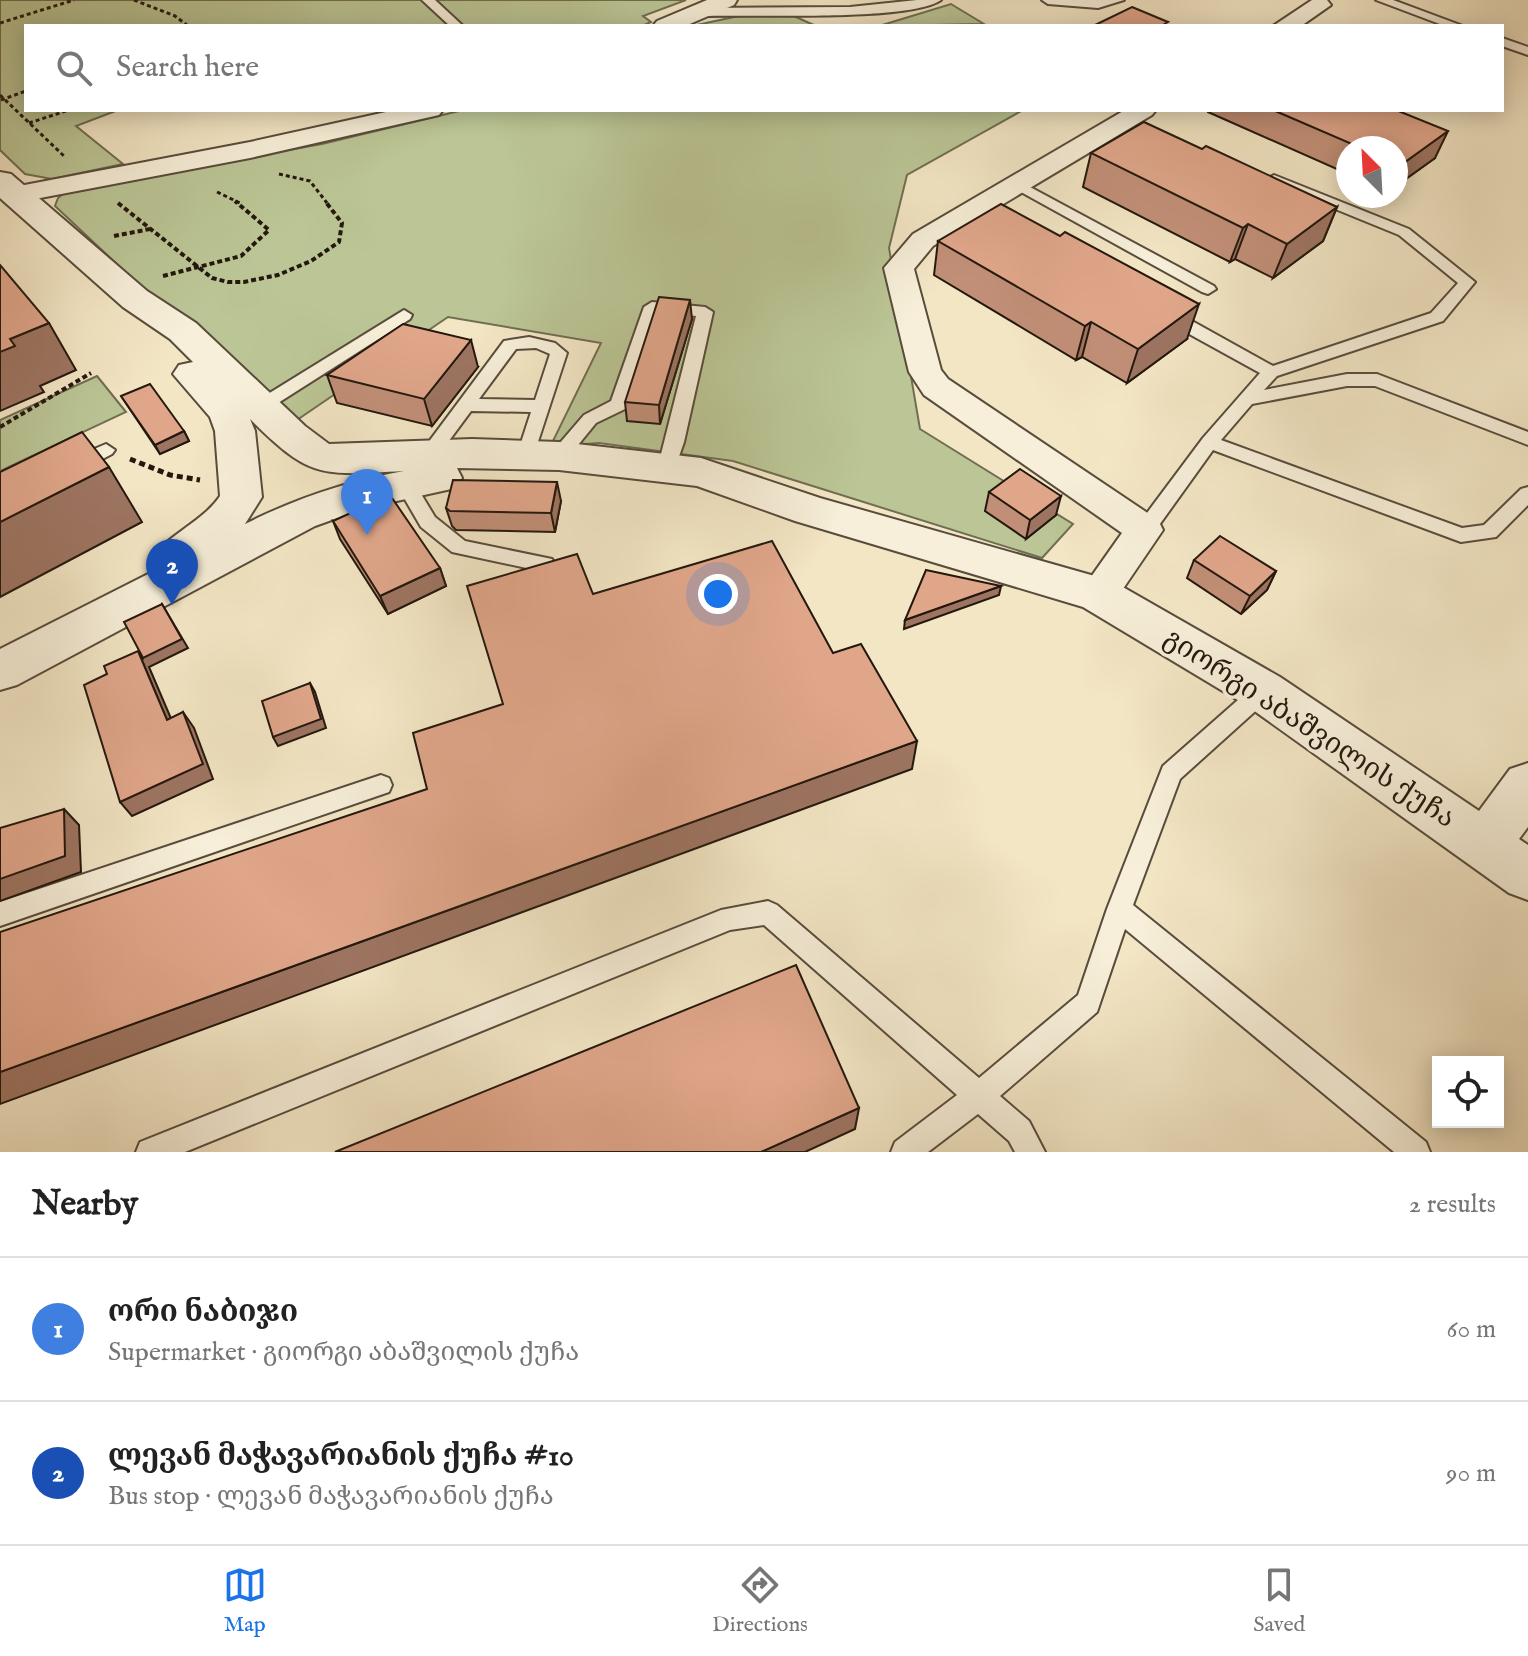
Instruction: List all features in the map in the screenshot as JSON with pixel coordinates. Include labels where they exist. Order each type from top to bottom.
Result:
[{"type":"street","points":[[670,24],[726,0]]},
{"type":"street","points":[[1288,24],[1320,5]]},
{"type":"street","points":[[5,192],[250,150],[421,112]]},
{"type":"street","points":[[1098,594],[1145,530],[936,387],[925,372],[899,268],[923,240],[1140,112]]},
{"type":"street","points":[[0,671],[306,512],[326,499],[337,477],[321,456],[261,406],[143,289],[5,192]]},
{"type":"street","points":[[143,289],[162,341],[228,412],[235,431],[232,489],[255,514],[268,518],[306,512]]},
{"type":"street","name":"გიორგი აბაშვილის ქუჩა","points":[[0,664],[196,546],[231,513],[232,489],[257,467],[285,454],[466,475],[544,476],[656,487],[810,510]]},
{"type":"street","name":"გიორგი აბაშვილის ქუჩა","points":[[306,512],[416,470],[542,455],[701,472],[810,510],[1098,594],[1263,691],[1528,875]]},
{"type":"street","points":[[1485,845],[1528,785]]},
{"type":"lane","points":[[428,0],[455,24]]},
{"type":"lane","points":[[703,12],[756,8],[875,9],[935,0]]},
{"type":"lane","points":[[1048,0],[1098,4],[1118,0]]},
{"type":"lane","points":[[1382,0],[1451,24]]},
{"type":"lane","points":[[1504,43],[1528,51]]},
{"type":"lane","points":[[1145,530],[1209,442],[1271,372],[1437,317],[1467,282],[1404,232],[1259,173]]},
{"type":"lane","points":[[1017,184],[1208,289]]},
{"type":"lane","points":[[1150,304],[1271,372]]},
{"type":"lane","points":[[542,455],[590,419],[619,405],[652,307],[705,312],[667,466]]},
{"type":"lane","points":[[261,406],[404,315]]},
{"type":"lane","points":[[542,455],[542,406],[559,353],[554,347],[524,341],[510,345],[416,470],[428,522],[459,547],[545,564]]},
{"type":"lane","points":[[1245,400],[1347,380],[1377,380],[1528,439]]},
{"type":"lane","points":[[466,405],[542,406]]},
{"type":"lane","points":[[1209,442],[1461,535],[1489,532],[1528,494]]},
{"type":"lane","points":[[53,476],[106,450]]},
{"type":"lane","points":[[905,1152],[980,1095],[1088,1003],[1119,909],[1171,773],[1263,691]]},
{"type":"lane","points":[[0,914],[381,785]]},
{"type":"lane","points":[[1119,909],[1416,1152]]},
{"type":"lane","points":[[150,1152],[730,918],[768,913],[980,1095],[1019,1131],[1031,1152]]},
{"type":"path","points":[[0,23],[74,0]]},
{"type":"path","points":[[134,0],[175,16],[185,24]]},
{"type":"path","points":[[1,98],[24,92]]},
{"type":"path","points":[[1,98],[88,179],[212,278],[230,284],[278,274],[314,262],[339,242],[342,223],[310,181],[246,166],[244,158],[250,150]]},
{"type":"path","points":[[29,123],[63,112]]},
{"type":"path","points":[[143,289],[198,267],[241,256],[269,230],[242,204],[217,192]]},
{"type":"path","points":[[105,238],[150,229]]},
{"type":"path","points":[[0,427],[91,373]]},
{"type":"path","points":[[106,450],[170,475],[232,489]]},
{"type":"green space","points":[[0,0],[686,0],[643,16],[651,22],[646,24],[24,24],[24,112],[113,112],[76,126],[123,164],[52,179],[25,174],[0,150]]},
{"type":"green space","points":[[951,4],[984,24],[886,24]]},
{"type":"green space","points":[[787,13],[812,24],[701,24],[734,17]]},
{"type":"green space","points":[[455,112],[1019,112],[907,175],[889,248],[920,429],[1073,524],[1042,558],[733,461],[599,443],[550,447],[601,343],[448,317],[294,422],[202,344],[55,206],[58,198],[68,190],[322,144]]},
{"type":"green space","points":[[97,376],[126,412],[0,471],[0,420]]},
{"type":"building","points":[[1132,7],[1168,22],[1164,24],[1097,24]]},
{"type":"building","points":[[1278,112],[1401,112],[1448,131],[1408,160],[1408,136],[1336,137]]},
{"type":"building","points":[[1144,122],[1202,149],[1206,146],[1336,208],[1287,244],[1248,224],[1243,228],[1091,153]]},
{"type":"building","points":[[1001,204],[1060,236],[1065,232],[1199,304],[1138,349],[1091,322],[1085,326],[938,241]]},
{"type":"building","points":[[0,265],[49,323],[10,339],[15,346],[0,352]]},
{"type":"building","points":[[659,297],[690,300],[659,405],[625,402]]},
{"type":"building","points":[[403,324],[471,340],[424,399],[327,375]]},
{"type":"building","points":[[150,384],[184,431],[155,445],[121,396]]},
{"type":"building","points":[[82,432],[109,467],[0,522],[0,472]]},
{"type":"building","points":[[1020,469],[1061,496],[1030,520],[989,492]]},
{"type":"building","points":[[453,480],[557,482],[551,513],[450,511],[446,508]]},
{"type":"building","points":[[390,495],[440,568],[380,596],[333,521]]},
{"type":"building","points":[[1220,536],[1276,571],[1250,596],[1194,560]]},
{"type":"building","points":[[772,541],[833,653],[861,644],[917,741],[0,1072],[0,932],[427,789],[413,733],[503,704],[467,586],[577,554],[593,594]]},
{"type":"building","points":[[926,570],[1001,586],[905,620]]},
{"type":"building","points":[[162,604],[182,639],[143,658],[124,622]]},
{"type":"building","points":[[138,651],[167,720],[183,712],[203,764],[120,802],[84,685],[107,674],[104,666]]},
{"type":"building","points":[[310,683],[321,719],[273,737],[262,701]]},
{"type":"building","points":[[64,809],[65,856],[0,879],[0,828]]},
{"type":"building","points":[[796,965],[859,1108],[761,1152],[335,1152]]},
{"type":"place","name":"ორი ნაბიჯი","points":[[367,535]]},
{"type":"place","name":"ლევან მაჭავარიანის ქუჩა #10","points":[[172,605]]}]
